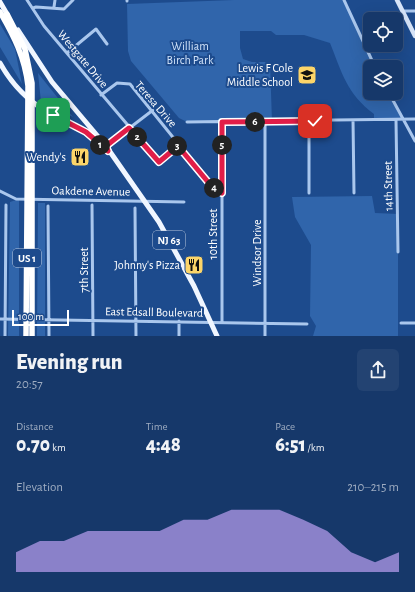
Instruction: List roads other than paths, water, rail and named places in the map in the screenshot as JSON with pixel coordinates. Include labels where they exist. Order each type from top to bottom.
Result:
[{"type":"highway","name":"US 1","points":[[0,2],[19,36],[27,55],[31,76],[29,312],[27,332],[32,336]]},
{"type":"highway","name":"US 1","points":[[0,12],[21,52],[30,94]]},
{"type":"main road","points":[[397,0],[402,12]]},
{"type":"main road","name":"NJ 63","points":[[7,14],[55,86],[107,149],[144,201],[180,259],[217,336]]},
{"type":"main road","points":[[403,14],[415,36]]},
{"type":"main road","name":"NJ 63","points":[[0,63],[14,83],[29,99],[48,112],[86,132],[107,149]]},
{"type":"street","name":"Westgate Drive","points":[[27,0],[44,26],[159,162],[178,146]]},
{"type":"street","points":[[54,7],[55,0]]},
{"type":"street","points":[[33,8],[54,7],[64,9],[73,0]]},
{"type":"street","points":[[344,0],[372,60]]},
{"type":"street","points":[[402,12],[415,11]]},
{"type":"street","points":[[67,53],[96,29],[107,44]]},
{"type":"street","name":"Teresa Drive","points":[[101,95],[117,83],[130,84],[208,182],[222,193]]},
{"type":"street","points":[[393,100],[415,142]]},
{"type":"street","points":[[107,149],[129,128],[152,110]]},
{"type":"street","points":[[187,122],[415,119]]},
{"type":"street","points":[[353,120],[354,193]]},
{"type":"street","name":"14th Street","points":[[396,120],[398,252]]},
{"type":"street","points":[[309,121],[309,193]]},
{"type":"street","name":"10th Street","points":[[222,122],[222,321]]},
{"type":"street","name":"Windsor Drive","points":[[265,122],[266,336]]},
{"type":"street","name":"Oakdene Avenue","points":[[0,191],[16,199],[184,202]]},
{"type":"street","points":[[5,336],[6,205]]},
{"type":"street","name":"7th Street","points":[[92,205],[93,336]]},
{"type":"street","points":[[48,206],[48,336]]},
{"type":"street","points":[[135,208],[136,336]]},
{"type":"street","name":"East Edsall Boulevard","points":[[0,319],[222,321],[307,324]]},
{"type":"street","points":[[179,321],[179,336]]},
{"type":"street","points":[[401,323],[415,323]]},
{"type":"place","name":"Lewis F Cole Middle School","points":[[307,75]]},
{"type":"place","name":"Wendy's","points":[[80,157]]},
{"type":"place","name":"Johnny's Pizza","points":[[194,265]]},
{"type":"park label","name":"William Birch Park","points":[[190,53]]}]
